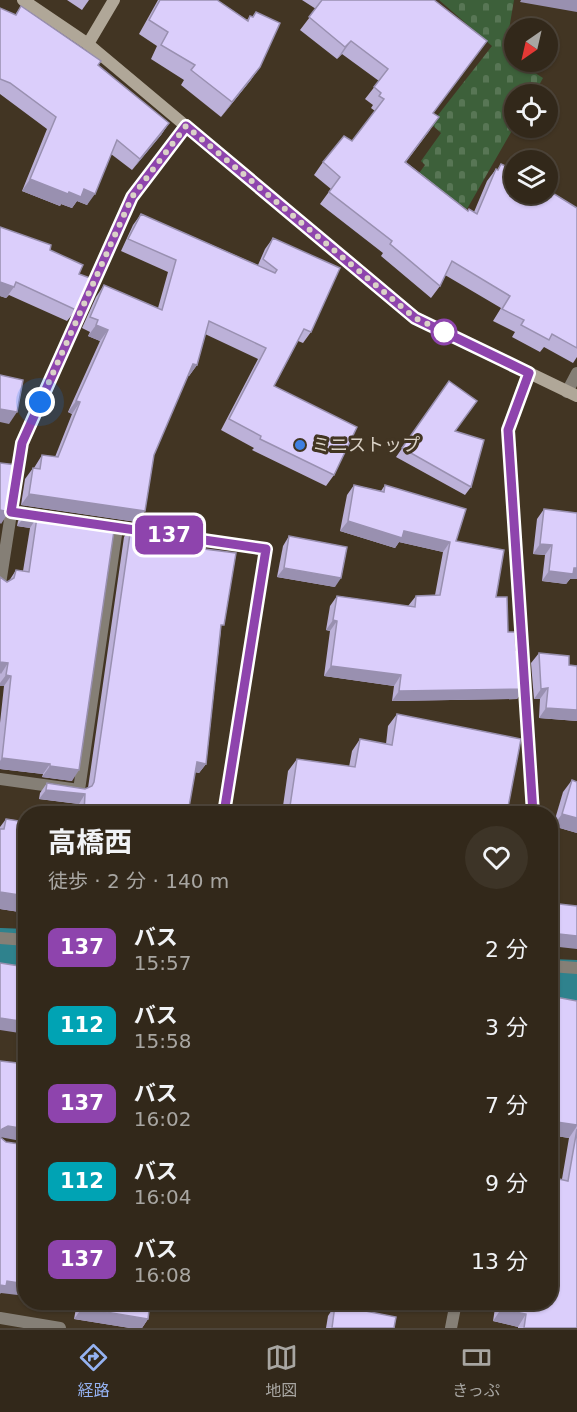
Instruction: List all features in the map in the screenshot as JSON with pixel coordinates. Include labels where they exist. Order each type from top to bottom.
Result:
[{"type":"street","points":[[23,0],[88,44],[415,318],[572,394],[577,373]]},
{"type":"street","points":[[88,44],[114,0]]},
{"type":"street","points":[[0,584],[22,443],[132,197],[186,126]]},
{"type":"street","points":[[529,373],[508,430],[533,806]]},
{"type":"street","points":[[11,512],[47,517]]},
{"type":"street","points":[[82,522],[266,549],[225,806]]},
{"type":"street","points":[[0,779],[79,790],[117,528]]},
{"type":"street","points":[[0,938],[18,939]]},
{"type":"street","points":[[558,967],[577,968]]},
{"type":"street","points":[[451,1328],[454,1310]]},
{"type":"street","points":[[0,1318],[60,1328]]},
{"type":"green space","points":[[439,0],[514,0],[511,18],[504,18],[504,72],[534,72],[543,78],[540,84],[504,84],[504,138],[508,138],[467,209],[436,187],[411,184],[425,165],[421,161],[441,133],[431,124],[492,46]]},
{"type":"building","points":[[160,0],[217,0],[248,21],[250,16],[253,17],[256,12],[280,23],[260,67],[232,102],[191,70],[195,65],[161,45],[168,32],[149,20]]},
{"type":"building","points":[[322,0],[434,0],[487,41],[433,113],[439,117],[405,162],[468,211],[469,209],[477,214],[496,169],[498,170],[501,164],[504,165],[504,204],[558,204],[558,196],[577,208],[577,348],[552,334],[549,340],[521,325],[524,320],[502,309],[510,296],[452,261],[440,286],[390,244],[392,241],[329,192],[340,177],[323,162],[344,136],[352,141],[384,99],[379,96],[381,93],[374,87],[388,69],[351,41],[345,47],[309,17]]},
{"type":"building","points":[[21,6],[101,61],[98,65],[169,123],[140,159],[117,140],[95,194],[84,189],[81,197],[69,192],[68,194],[30,179],[56,117],[10,83],[0,79],[0,8],[16,15]]},
{"type":"building","points":[[141,214],[275,273],[277,270],[263,259],[273,238],[340,268],[311,332],[304,329],[274,386],[357,427],[334,475],[260,439],[261,436],[229,419],[266,348],[209,321],[197,365],[193,364],[154,455],[145,511],[29,494],[33,468],[40,469],[42,455],[58,457],[80,402],[76,401],[108,330],[96,325],[98,320],[90,317],[104,285],[162,310],[176,260],[128,239]]},
{"type":"building","points":[[0,227],[51,245],[50,250],[83,265],[79,274],[90,278],[76,310],[16,282],[14,287],[0,282]]},
{"type":"building","points":[[0,375],[23,380],[17,412],[0,409]]},
{"type":"building","points":[[449,381],[477,401],[455,431],[484,440],[471,487],[402,448]]},
{"type":"building","points":[[0,463],[17,465],[9,512],[0,510]]},
{"type":"building","points":[[354,485],[384,492],[385,485],[466,509],[456,541],[504,550],[496,597],[507,597],[508,632],[515,632],[516,650],[522,651],[524,689],[399,691],[401,675],[331,666],[337,621],[333,620],[337,596],[415,607],[416,596],[440,595],[450,542],[404,531],[402,538],[348,521]]},
{"type":"building","points":[[544,509],[577,513],[577,568],[574,568],[573,574],[549,571],[552,545],[540,544]]},
{"type":"building","points":[[25,511],[115,524],[79,770],[2,758],[11,676],[6,675],[8,663],[0,662],[0,577],[7,582],[14,578],[16,570],[29,572],[37,517],[25,516]]},
{"type":"building","points":[[131,527],[142,529],[140,541],[236,553],[224,625],[221,625],[206,764],[197,762],[189,806],[84,806],[85,794],[46,790],[47,783],[85,789],[92,786]]},
{"type":"building","points":[[289,536],[347,547],[341,578],[284,568]]},
{"type":"building","points":[[539,653],[569,656],[569,665],[577,666],[577,710],[546,708],[548,688],[541,689]]},
{"type":"building","points":[[397,714],[521,739],[508,806],[290,806],[297,759],[355,767],[360,739],[392,745]]},
{"type":"building","points":[[572,780],[577,782],[577,818],[562,814]]},
{"type":"building","points":[[6,819],[18,821],[18,895],[0,892],[0,829],[4,829]]},
{"type":"building","points":[[558,904],[577,906],[577,936],[558,934]]},
{"type":"building","points":[[0,963],[18,966],[18,1021],[0,1018]]},
{"type":"building","points":[[558,997],[577,1001],[577,1125],[558,1122]]},
{"type":"building","points":[[0,1061],[18,1063],[18,1128],[8,1126],[0,1132]]},
{"type":"building","points":[[577,1129],[577,1328],[524,1328],[526,1314],[506,1310],[558,1310],[558,1179],[568,1181]]},
{"type":"building","points":[[0,1137],[6,1142],[18,1144],[18,1283],[7,1281],[6,1286],[0,1285]]},
{"type":"building","points":[[94,1310],[149,1310],[148,1319]]},
{"type":"building","points":[[334,1310],[360,1310],[396,1317],[394,1328],[332,1328]]},
{"type":"waterway","points":[[0,956],[18,957]]},
{"type":"waterway","points":[[558,987],[577,988]]},
{"type":"bus line","name":"137","points":[[225,806],[266,549],[11,512],[22,443],[132,197],[186,126],[415,318],[529,373],[508,430],[533,806]]},
{"type":"place","name":"ミニストップ","points":[[300,445]]},
{"type":"route","points":[[40,402],[132,197],[186,126],[415,318],[453,336],[444,332]]}]
